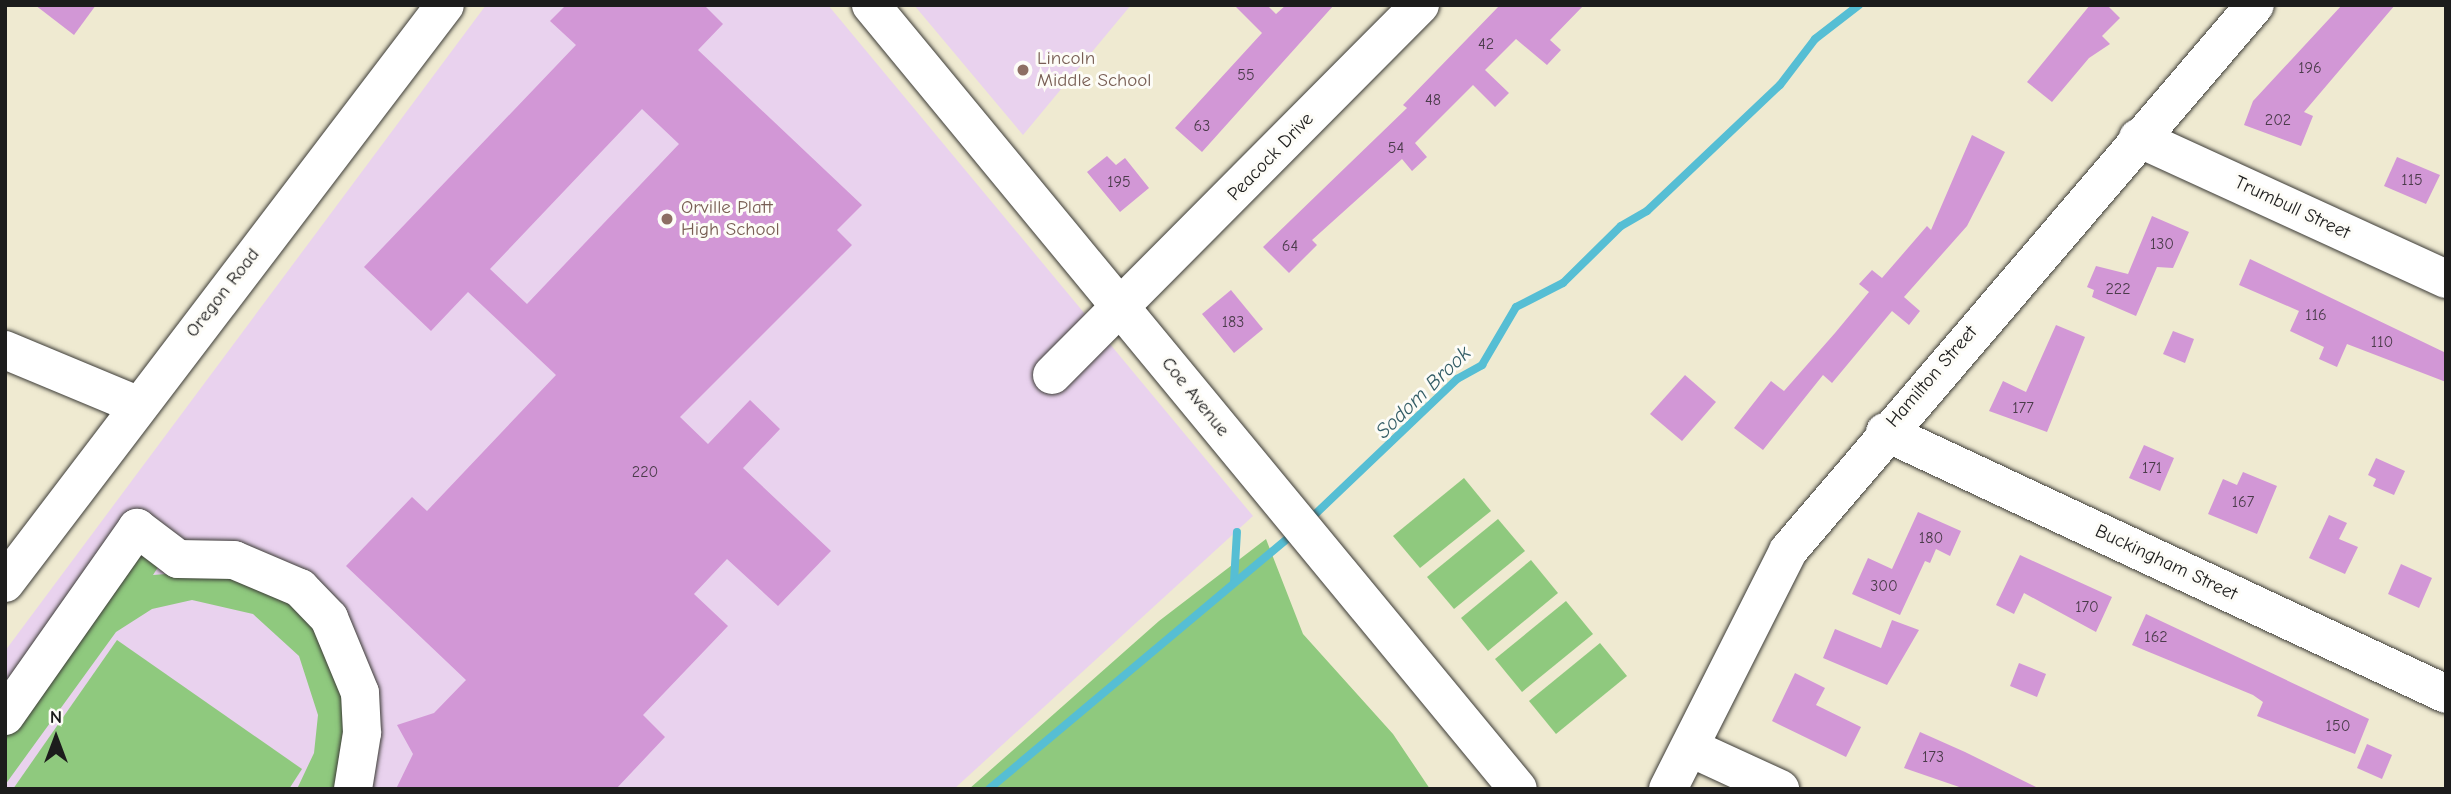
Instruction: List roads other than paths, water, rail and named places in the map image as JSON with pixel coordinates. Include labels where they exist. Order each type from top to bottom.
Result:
[{"type":"street","name":"Oregon Road","points":[[5,583],[137,405],[445,5]]},
{"type":"street","name":"Coe Avenue","points":[[871,5],[1518,789]]},
{"type":"street","name":"Peacock Drive","points":[[1052,375],[1122,308],[1420,5]]},
{"type":"street","name":"Hamilton Street","points":[[1668,789],[1693,749],[1788,551],[1885,432],[2255,5]]},
{"type":"street","name":"Trumbull Street","points":[[2138,138],[2446,279]]},
{"type":"street","points":[[5,350],[137,405]]},
{"type":"street","name":"Buckingham Street","points":[[1885,432],[2446,694]]},
{"type":"street","points":[[5,716],[136,528],[178,559],[234,561],[300,588],[329,618],[360,693],[362,733],[353,789]]},
{"type":"street","points":[[1693,749],[1780,789]]},
{"type":"waterway","name":"Sodom Brook","points":[[1308,521],[1457,379],[1482,365],[1516,307],[1563,283],[1621,226],[1647,211],[1780,85],[1815,39],[1859,5]]},
{"type":"waterway","points":[[1234,582],[1237,532]]},
{"type":"waterway","name":"Sodom Brook","points":[[989,789],[1293,534]]},
{"type":"place","name":"Lincoln Middle School","points":[[1023,70]]},
{"type":"place","name":"Orville Platt High School","points":[[667,219]]}]
